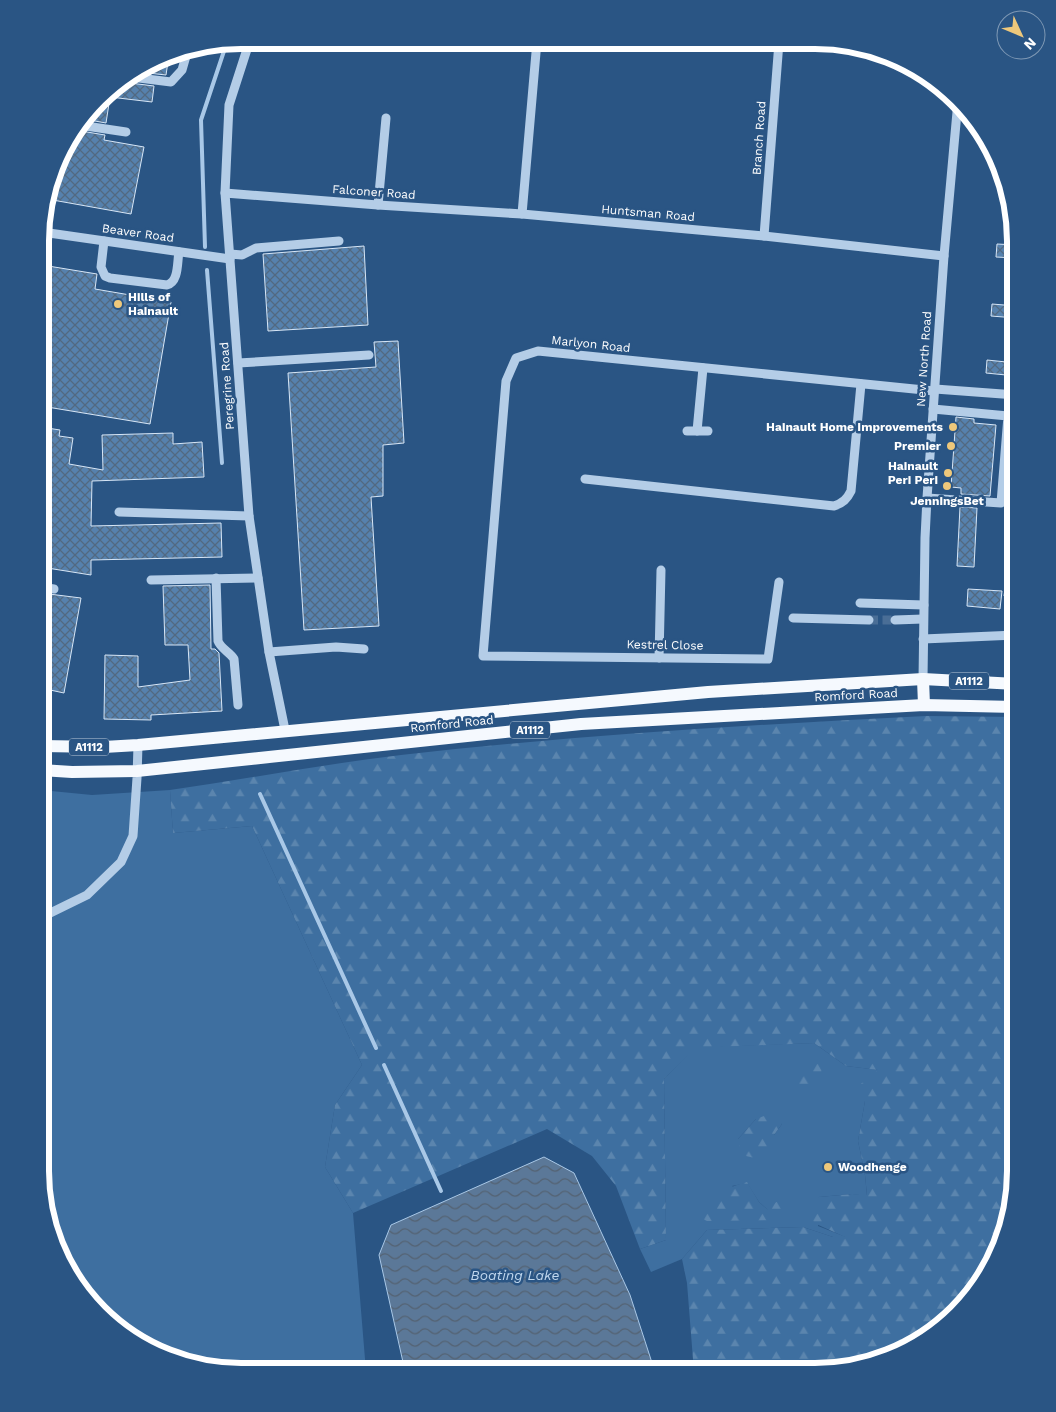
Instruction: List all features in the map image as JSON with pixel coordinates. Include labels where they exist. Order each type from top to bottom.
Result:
[{"type":"main road","name":"Romford Road","points":[[49,746],[86,748],[138,745],[698,693],[922,679],[1007,684]]},
{"type":"main road","points":[[922,679],[924,705]]},
{"type":"main road","name":"Romford Road","points":[[49,771],[137,771],[581,724],[924,705],[1007,707]]},
{"type":"street","name":"Peregrine Road","points":[[247,49],[229,105],[225,193],[249,516],[269,652],[285,730]]},
{"type":"street","points":[[522,214],[536,49]]},
{"type":"street","name":"Branch Road","points":[[764,236],[778,49]]},
{"type":"street","points":[[139,78],[171,82],[182,70],[186,57]]},
{"type":"street","name":"New North Road","points":[[922,679],[927,498],[944,256],[957,111]]},
{"type":"street","points":[[378,205],[386,118]]},
{"type":"street","points":[[87,126],[126,132]]},
{"type":"street","name":"Falconer Road","points":[[225,193],[522,214]]},
{"type":"street","name":"Huntsman Road","points":[[522,214],[764,236],[944,256]]},
{"type":"street","name":"Beaver Road","points":[[49,233],[179,252],[230,257],[242,255],[256,248],[339,241]]},
{"type":"street","points":[[104,241],[101,267],[105,276],[110,278],[171,284],[175,280],[179,252]]},
{"type":"street","name":"Marlyon Road","points":[[483,656],[506,381],[516,358],[538,351],[861,384],[1007,394]]},
{"type":"street","points":[[238,363],[368,355]]},
{"type":"street","points":[[697,431],[702,368]]},
{"type":"street","points":[[585,479],[834,506],[840,504],[846,500],[851,491],[861,384]]},
{"type":"street","points":[[933,409],[1007,416]]},
{"type":"street","points":[[927,498],[1001,503],[1007,425]]},
{"type":"street","points":[[687,431],[708,431]]},
{"type":"street","points":[[119,512],[249,516]]},
{"type":"street","points":[[659,658],[661,570]]},
{"type":"street","points":[[216,578],[218,641],[234,659],[238,705]]},
{"type":"street","points":[[151,580],[258,578]]},
{"type":"street","name":"Kestrel Close","points":[[483,656],[768,659],[778,582]]},
{"type":"street","points":[[49,588],[54,589]]},
{"type":"street","points":[[860,603],[924,605]]},
{"type":"street","points":[[793,618],[869,620]]},
{"type":"street","points":[[895,620],[923,619]]},
{"type":"street","points":[[923,639],[1007,635]]},
{"type":"street","points":[[269,652],[336,647],[364,649]]},
{"type":"street","points":[[49,914],[86,895],[121,862],[133,836],[138,745]]},
{"type":"green space","points":[[926,716],[1007,717],[1007,1184],[1004,1209],[993,1245],[982,1267],[960,1298],[942,1316],[911,1338],[889,1349],[853,1360],[828,1363],[693,1363],[687,1283],[682,1259],[707,1230],[803,1227],[833,1237],[845,1237],[814,1223],[810,1210],[819,1197],[852,1194],[867,1195],[858,1141],[865,1101],[857,1087],[878,1070],[846,1066],[814,1043],[695,1048],[664,1079],[666,1240],[640,1249],[616,1186],[592,1156],[547,1129],[353,1213],[325,1167],[335,1105],[362,1065],[252,826],[173,833],[170,790],[401,755],[597,736]]},
{"type":"green space","points":[[170,790],[173,833],[252,826],[362,1065],[335,1105],[325,1167],[353,1213],[365,1363],[228,1363],[191,1357],[167,1349],[134,1331],[114,1316],[88,1288],[74,1267],[63,1245],[50,1197],[49,791],[92,795]]},
{"type":"green space","points":[[814,1043],[846,1066],[879,1070],[865,1101],[858,1141],[867,1196],[852,1194],[819,1197],[818,1226],[846,1237],[833,1237],[803,1227],[707,1230],[682,1259],[651,1272],[640,1249],[666,1240],[664,1079],[695,1047]],"holes":[[[756,1119],[782,1124],[774,1135],[738,1139]],[[747,1183],[759,1202],[768,1210],[732,1186]]]},
{"type":"green space","points":[[809,1063],[822,1064],[821,1079],[808,1089],[796,1092],[793,1081],[794,1074]]},
{"type":"green space","points":[[772,1116],[782,1124],[774,1135],[773,1149],[759,1159],[746,1156],[740,1149],[738,1139],[756,1119]]},
{"type":"green space","points":[[747,1182],[759,1202],[768,1210],[776,1202],[785,1201],[790,1210],[781,1220],[707,1221],[701,1218],[725,1191],[738,1184]]},
{"type":"water","name":"Boating Lake","points":[[544,1157],[574,1173],[630,1295],[652,1363],[403,1363],[379,1255],[391,1225]]},
{"type":"building","points":[[168,63],[166,75],[147,73]]},
{"type":"building","points":[[131,83],[154,86],[152,102],[113,97]]},
{"type":"building","points":[[109,101],[106,123],[91,120]]},
{"type":"building","points":[[83,131],[105,135],[104,140],[144,147],[131,214],[53,200],[63,167]]},
{"type":"building","points":[[997,244],[1007,245],[1007,258],[996,257]]},
{"type":"building","points":[[364,246],[368,325],[268,331],[263,254]]},
{"type":"building","points":[[49,266],[97,274],[95,289],[171,302],[150,424],[49,407]]},
{"type":"building","points":[[992,304],[1007,305],[1007,317],[991,316]]},
{"type":"building","points":[[398,341],[404,443],[383,445],[383,496],[371,497],[379,626],[304,630],[288,373],[376,367],[374,342]]},
{"type":"building","points":[[987,360],[1007,362],[1007,375],[986,373]]},
{"type":"building","points":[[956,417],[974,419],[974,423],[996,425],[990,496],[961,494],[961,488],[951,487]]},
{"type":"building","points":[[49,428],[60,430],[59,436],[73,438],[69,464],[103,470],[102,435],[173,433],[173,444],[202,442],[204,477],[92,481],[91,526],[221,523],[222,557],[91,560],[91,575],[49,568]]},
{"type":"building","points":[[960,507],[977,508],[974,567],[957,566]]},
{"type":"building","points":[[1006,581],[1007,581],[1007,596],[1004,596]]},
{"type":"building","points":[[210,585],[211,649],[215,649],[219,653],[222,711],[151,715],[151,720],[104,719],[105,655],[138,656],[138,687],[190,680],[188,645],[165,645],[163,586]]},
{"type":"building","points":[[968,589],[1002,591],[1000,609],[967,606]]},
{"type":"building","points":[[49,594],[81,598],[64,693],[49,690]]},
{"type":"waterway","points":[[205,247],[201,120],[225,49]]},
{"type":"waterway","points":[[207,270],[222,463]]},
{"type":"waterway","points":[[260,794],[376,1048]]},
{"type":"waterway","points":[[384,1065],[441,1191]]},
{"type":"tunnel","points":[[869,620],[895,620]]},
{"type":"place","name":"Hills of Hainault","points":[[118,304]]},
{"type":"place","name":"Hainault Home Improvements","points":[[953,427]]},
{"type":"place","name":"Premier","points":[[951,446]]},
{"type":"place","name":"Hainault Peri Peri","points":[[948,473]]},
{"type":"place","name":"JenningsBet","points":[[947,486]]},
{"type":"place","name":"Woodhenge","points":[[828,1167]]}]
